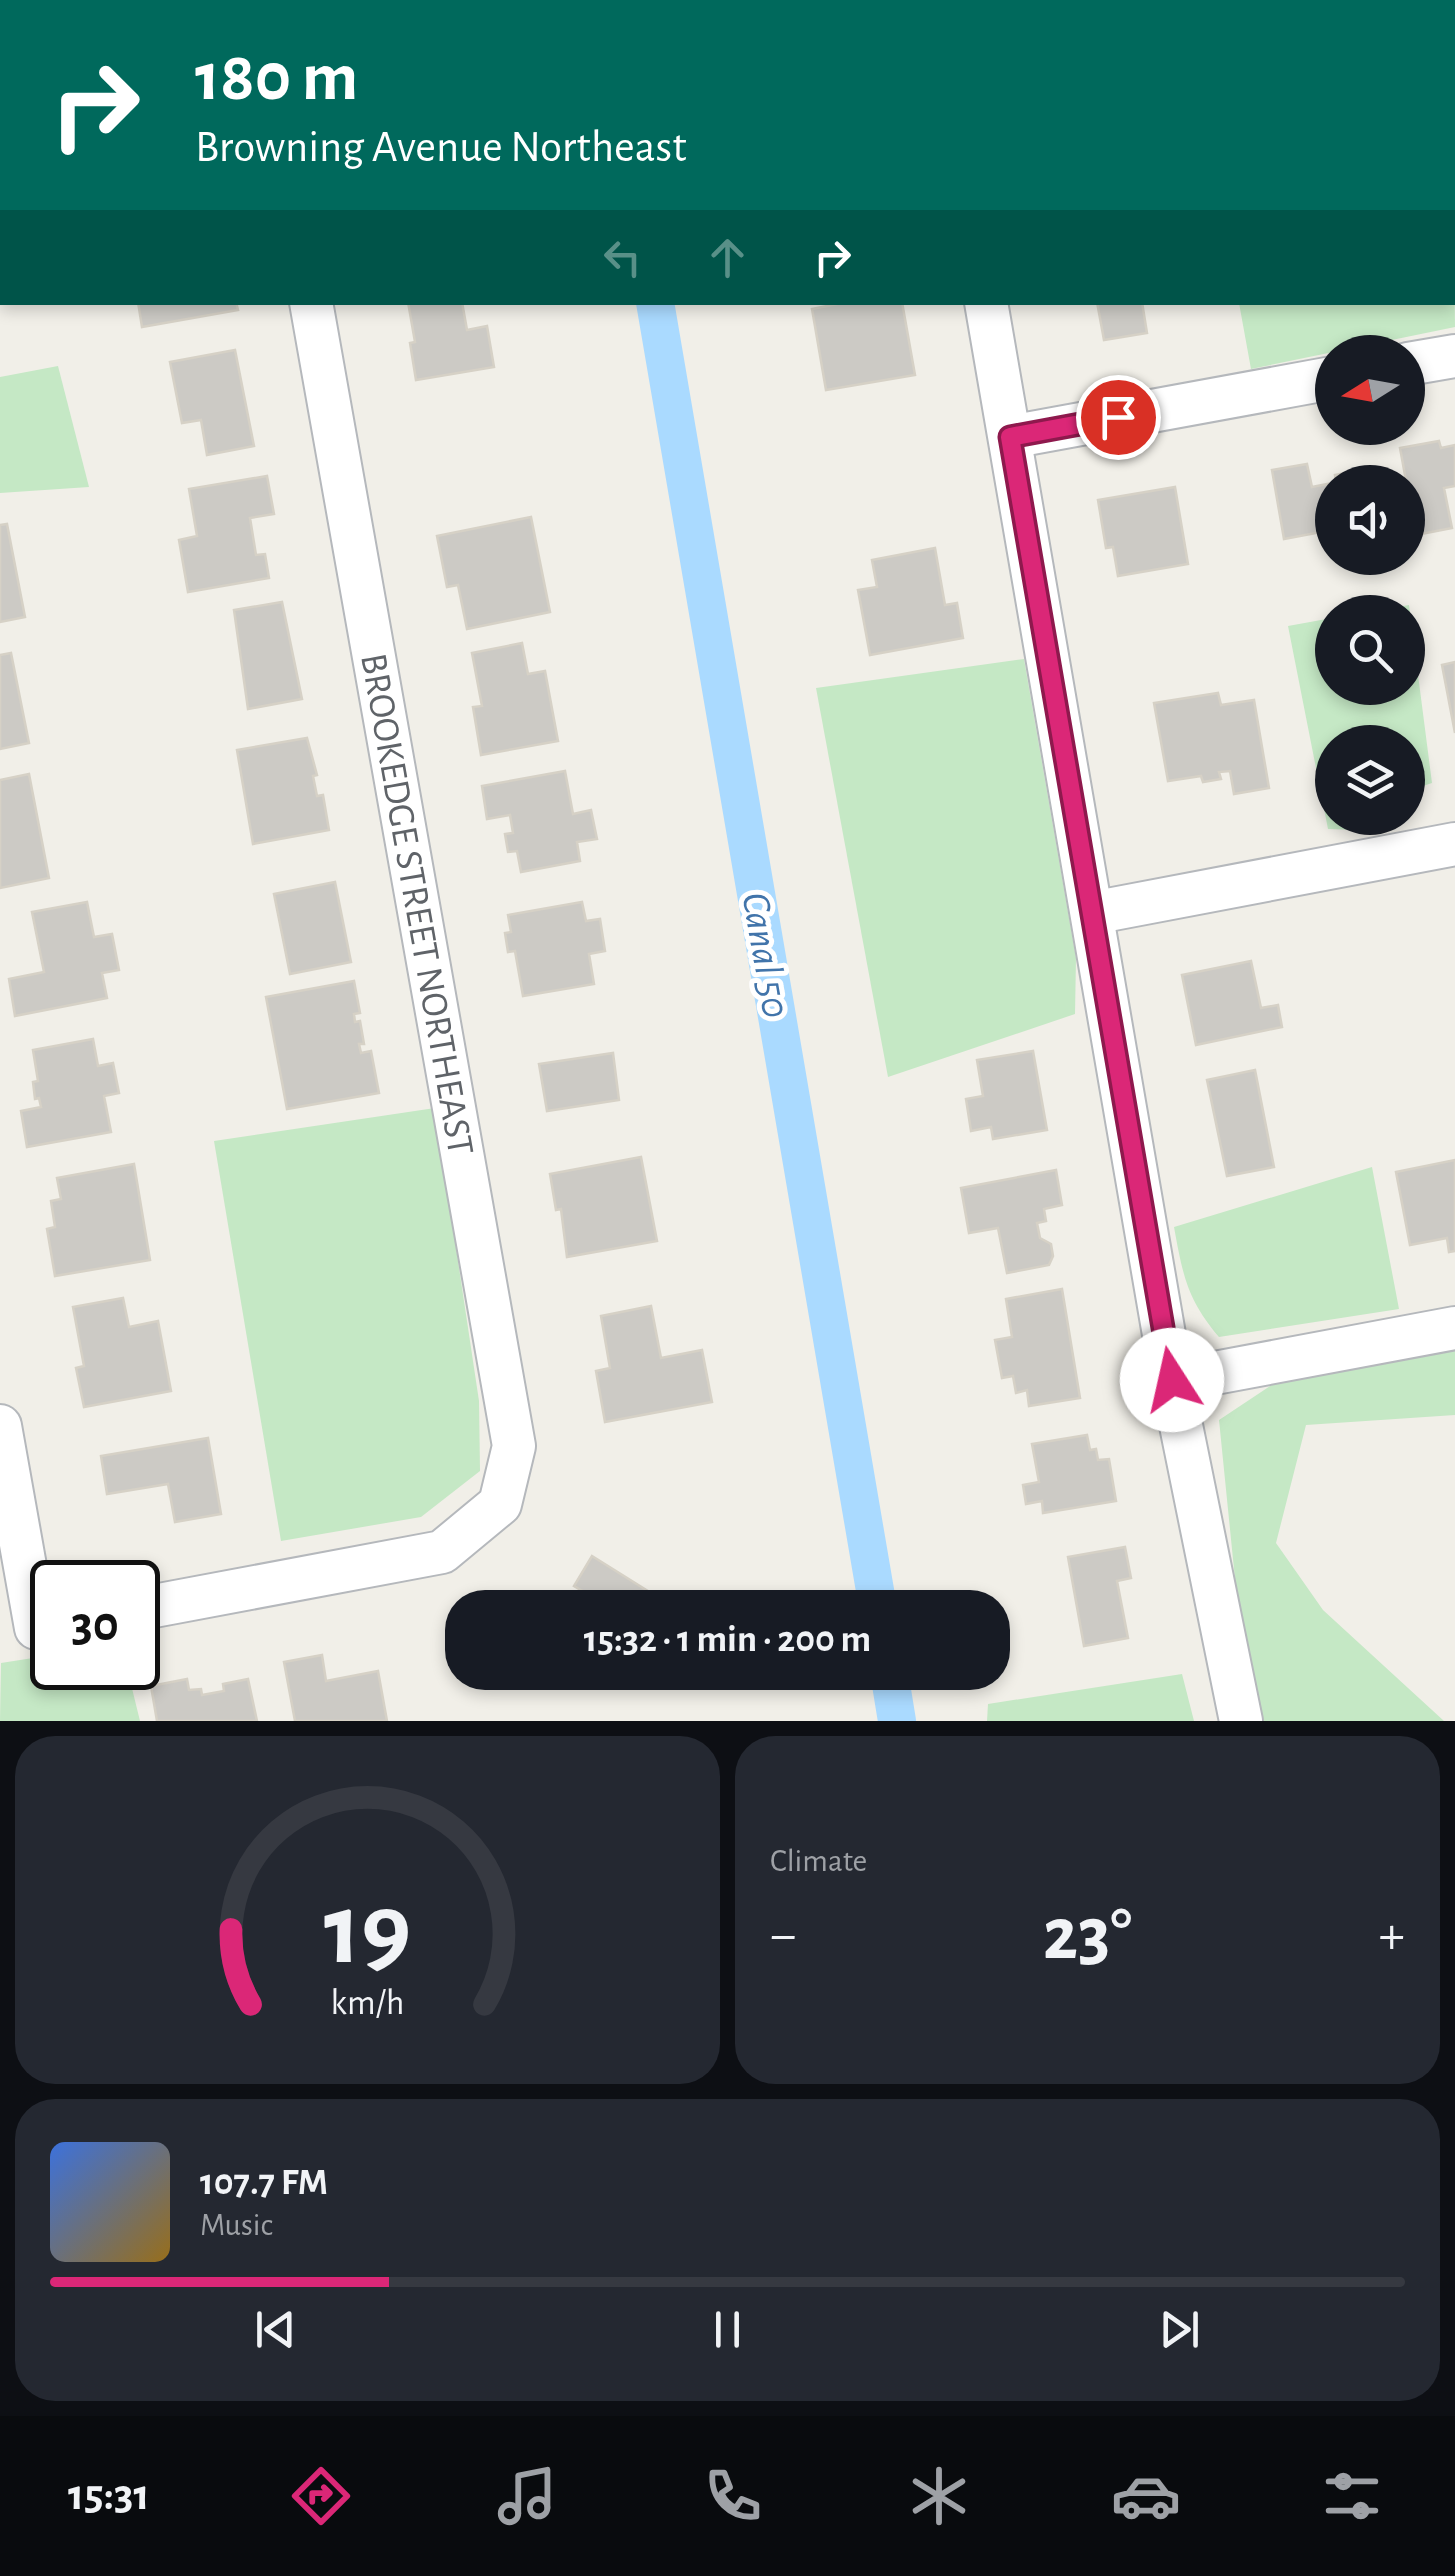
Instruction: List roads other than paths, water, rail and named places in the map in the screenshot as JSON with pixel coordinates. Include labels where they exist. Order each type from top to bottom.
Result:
[{"type":"street","name":"BROOKEDGE STREET NORTHEAST","points":[[160,1605],[442,1552],[500,1504],[514,1446],[312,305]]},
{"type":"street","points":[[987,305],[1172,1380],[1241,1721]]},
{"type":"street","points":[[1425,361],[1455,356]]},
{"type":"street","points":[[1010,437],[1315,381]]},
{"type":"street","points":[[1092,913],[1455,844]]},
{"type":"street","points":[[1172,1380],[1455,1328]]},
{"type":"street","points":[[0,1426],[30,1629]]},
{"type":"waterway","name":"Canal 50","points":[[656,305],[875,1590]]},
{"type":"waterway","name":"Canal 50","points":[[892,1690],[897,1721]]}]
